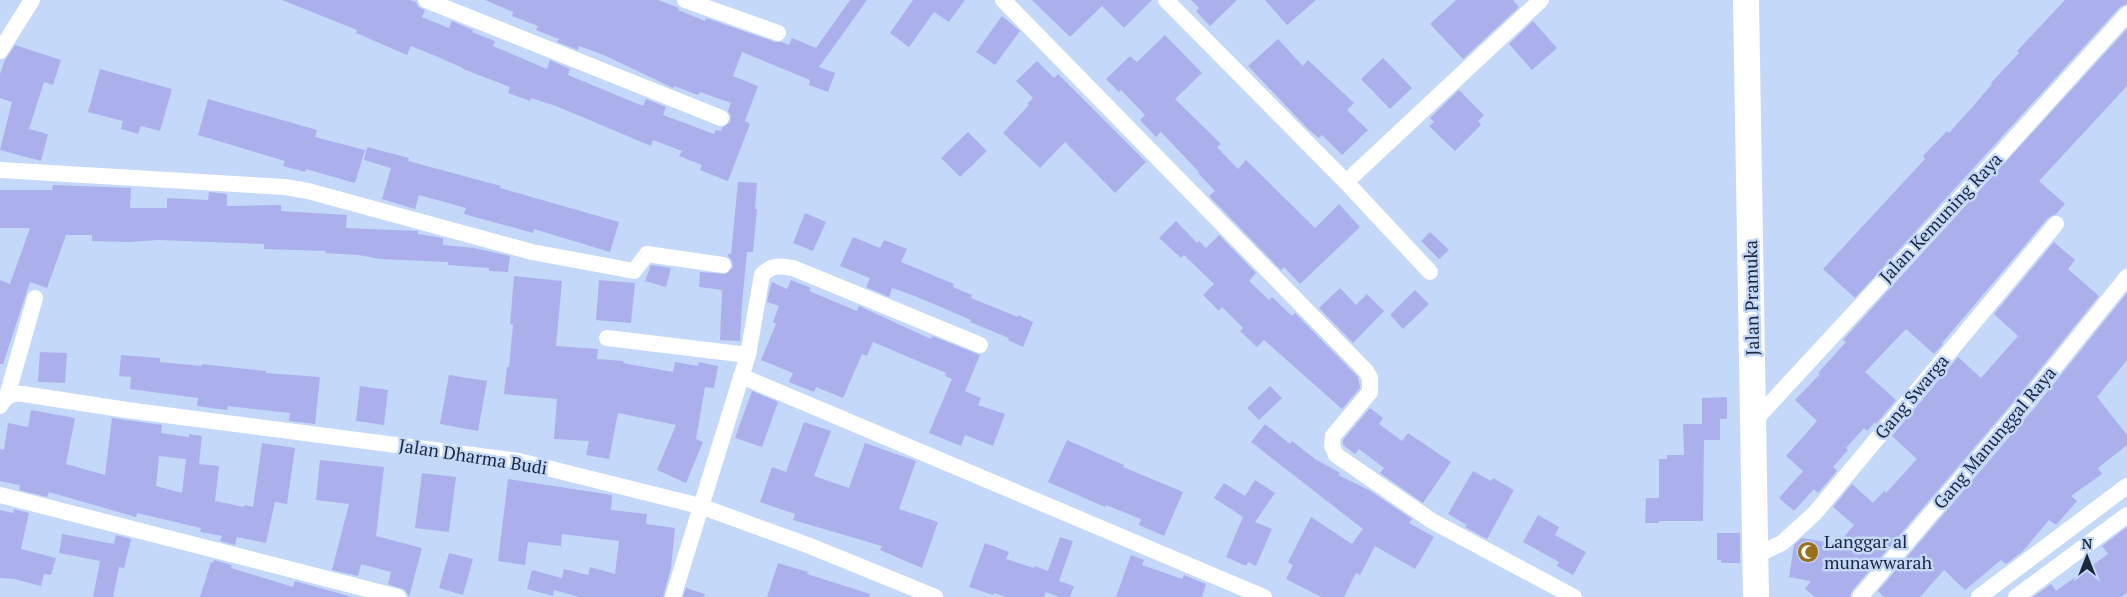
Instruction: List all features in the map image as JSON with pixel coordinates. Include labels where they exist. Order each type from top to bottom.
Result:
[{"type":"main road","name":"Jalan Pramuka","points":[[1746,0],[1756,597]]},
{"type":"street","points":[[0,51],[32,0]]},
{"type":"street","points":[[426,0],[721,118]]},
{"type":"street","points":[[685,0],[778,33]]},
{"type":"street","points":[[1003,0],[1366,371],[1370,378],[1370,392],[1332,436],[1332,446],[1336,455],[1432,521],[1574,597]]},
{"type":"street","points":[[1166,0],[1346,182],[1430,272]]},
{"type":"street","points":[[1346,182],[1541,0]]},
{"type":"street","name":"Jalan Kemuning Raya","points":[[1754,420],[2127,14]]},
{"type":"street","points":[[0,170],[285,186],[532,252],[634,271],[648,254],[723,265]]},
{"type":"street","name":"Gang Swarga","points":[[1755,556],[1782,543],[1815,513],[2056,224]]},
{"type":"street","points":[[673,597],[748,356],[762,275],[768,268],[777,265],[792,268],[980,346]]},
{"type":"street","name":"Gang Manunggal Raya","points":[[1860,597],[2028,400],[2127,277]]},
{"type":"street","points":[[4,401],[35,298]]},
{"type":"street","points":[[608,338],[748,356]]},
{"type":"street","points":[[741,376],[1264,597]]},
{"type":"street","name":"Jalan Dharma Budi","points":[[4,401],[13,394],[23,394],[519,461],[700,506],[810,546],[934,597]]},
{"type":"street","points":[[1979,597],[2127,486]]},
{"type":"street","points":[[0,494],[398,597]]},
{"type":"street","points":[[2088,514],[2103,532]]},
{"type":"street","points":[[2016,597],[2127,514]]},
{"type":"building","points":[[282,0],[410,0],[416,2],[418,7],[425,10],[422,17],[449,28],[452,21],[473,30],[472,32],[495,41],[493,46],[547,69],[550,60],[570,69],[568,75],[643,106],[646,99],[666,107],[663,115],[714,134],[716,130],[721,131],[730,122],[731,116],[728,111],[731,103],[700,92],[698,95],[674,86],[673,88],[606,56],[579,46],[578,50],[557,42],[559,39],[536,30],[538,26],[512,16],[513,12],[485,0],[658,0],[705,21],[706,18],[789,45],[792,38],[816,48],[850,0],[867,0],[819,67],[835,73],[828,92],[809,85],[810,80],[742,52],[733,76],[758,86],[745,121],[750,124],[728,181],[700,170],[702,165],[679,156],[682,151],[653,140],[651,146],[556,106],[531,98],[530,101],[508,93],[510,87],[411,46],[407,55],[356,33],[357,30]]},
{"type":"building","points":[[913,0],[965,0],[949,22],[934,12],[909,47],[890,33]]},
{"type":"building","points":[[1032,0],[1152,0],[1124,28],[1102,6],[1070,37]]},
{"type":"building","points":[[1191,0],[1237,0],[1210,26],[1196,11],[1199,8]]},
{"type":"building","points":[[1265,0],[1316,0],[1287,25]]},
{"type":"building","points":[[1456,0],[1513,0],[1519,7],[1463,59],[1430,24]]},
{"type":"building","points":[[2065,0],[2127,0],[2127,4],[2120,7],[1855,298],[1823,269],[1925,159],[1923,156],[1947,131],[1949,133],[2019,53],[2017,51]]},
{"type":"building","points":[[1002,16],[1020,31],[995,65],[976,52]]},
{"type":"building","points":[[1533,21],[1557,48],[1532,70],[1509,44]]},
{"type":"building","points":[[2127,29],[2127,86],[2039,181],[2065,204],[2056,214],[2048,218],[1934,354],[1906,329],[1865,372],[1896,400],[1876,424],[1875,422],[1867,431],[1864,428],[1846,448],[1848,450],[1833,467],[1837,471],[1818,493],[1814,489],[1794,511],[1779,498],[1803,471],[1786,456],[1817,421],[1795,400],[1820,374],[1818,373],[1846,342],[1843,340]]},
{"type":"building","points":[[1165,35],[1202,73],[1175,99],[1221,144],[1217,147],[1238,169],[1246,160],[1315,228],[1339,204],[1360,227],[1300,284],[1284,267],[1281,270],[1209,196],[1215,191],[1199,172],[1161,132],[1156,137],[1140,120],[1145,115],[1121,90],[1119,92],[1106,79],[1130,56],[1137,62]]},
{"type":"building","points":[[1278,39],[1303,66],[1308,60],[1354,103],[1347,110],[1368,130],[1342,155],[1322,135],[1319,138],[1309,130],[1248,66]]},
{"type":"building","points":[[15,45],[61,60],[53,85],[44,82],[29,129],[48,134],[41,161],[0,150],[12,102],[0,98],[0,74],[5,60]]},
{"type":"building","points":[[1383,58],[1412,88],[1390,109],[1361,79]]},
{"type":"building","points":[[1037,61],[1054,78],[1058,74],[1146,162],[1115,193],[1065,142],[1040,168],[1003,133],[1029,105],[1027,104],[1033,98],[1016,81]]},
{"type":"building","points":[[100,69],[172,89],[160,131],[141,126],[138,134],[121,129],[123,121],[88,112]]},
{"type":"building","points":[[1459,90],[1484,115],[1478,121],[1481,125],[1455,151],[1429,126],[1434,122],[1430,118]]},
{"type":"building","points":[[208,99],[317,130],[315,137],[365,150],[355,183],[306,169],[305,172],[283,166],[285,161],[198,135]]},
{"type":"building","points":[[968,132],[987,151],[960,177],[941,158]]},
{"type":"building","points":[[367,147],[409,158],[408,161],[501,186],[500,188],[619,222],[610,252],[534,229],[533,233],[464,214],[466,208],[419,195],[415,209],[382,199],[391,168],[364,160]]},
{"type":"building","points":[[738,182],[757,183],[755,209],[757,209],[753,252],[747,252],[740,341],[720,340],[722,290],[699,287],[700,272],[726,274],[733,267],[728,254],[731,254]]},
{"type":"building","points":[[53,185],[131,188],[130,208],[167,208],[167,198],[208,200],[209,192],[227,194],[227,206],[281,205],[281,211],[347,215],[346,228],[418,231],[418,234],[443,238],[443,245],[474,248],[510,256],[508,272],[489,271],[489,268],[448,265],[448,262],[380,259],[358,255],[325,253],[326,251],[264,249],[264,244],[158,240],[129,242],[92,241],[92,235],[66,235],[47,288],[30,282],[3,364],[0,364],[0,280],[10,284],[30,228],[0,228],[0,190],[52,190]]},
{"type":"building","points":[[805,213],[826,222],[813,251],[793,243]]},
{"type":"building","points":[[1176,221],[1197,243],[1199,241],[1206,248],[1219,235],[1256,273],[1249,281],[1269,300],[1272,297],[1292,316],[1295,313],[1358,377],[1360,388],[1342,409],[1264,340],[1257,347],[1240,331],[1243,328],[1222,307],[1219,311],[1203,295],[1214,284],[1184,255],[1181,258],[1159,238]]},
{"type":"building","points":[[1430,232],[1449,250],[1439,259],[1421,241]]},
{"type":"building","points":[[853,237],[880,248],[884,240],[907,249],[901,262],[954,284],[953,287],[972,295],[971,298],[1033,322],[1023,347],[1008,340],[1009,338],[970,322],[971,320],[915,296],[892,288],[889,297],[866,287],[870,278],[840,266]]},
{"type":"building","points":[[2054,242],[2075,260],[2068,269],[2099,296],[2020,394],[1852,591],[1850,597],[1815,597],[1805,589],[1811,581],[1789,577],[1794,545],[1802,538],[1838,544],[1854,525],[1833,507],[1852,484],[1873,503],[1884,491],[1886,493],[1917,459],[1892,436],[1958,357],[1981,378],[2018,336],[1994,314]]},
{"type":"building","points":[[651,265],[671,268],[666,287],[645,281]]},
{"type":"building","points":[[514,276],[562,281],[556,346],[598,349],[597,359],[624,361],[623,363],[673,372],[675,362],[698,366],[699,362],[718,366],[714,388],[705,387],[696,439],[703,442],[686,483],[657,470],[676,425],[618,413],[609,459],[586,455],[589,441],[554,439],[557,399],[504,394],[513,325],[510,324]]},
{"type":"building","points":[[599,280],[635,283],[631,323],[596,320]]},
{"type":"building","points":[[791,280],[811,288],[809,291],[857,311],[859,306],[931,339],[932,336],[980,355],[965,391],[981,398],[978,405],[1005,414],[993,446],[965,435],[961,446],[929,433],[952,379],[945,376],[946,373],[873,342],[867,356],[862,354],[843,398],[816,387],[814,392],[789,382],[793,373],[761,360],[776,324],[773,322],[779,306],[767,302],[772,282],[787,289]]},
{"type":"building","points":[[1340,288],[1356,305],[1367,294],[1384,311],[1353,343],[1319,308]]},
{"type":"building","points":[[1415,290],[1429,304],[1403,329],[1390,315]]},
{"type":"building","points":[[2127,293],[2127,360],[2097,397],[2127,435],[2127,445],[2098,468],[2102,474],[2071,496],[2077,501],[2056,525],[2049,520],[2023,551],[2006,564],[2001,560],[1965,590],[1944,570],[1920,597],[1884,597],[1878,591],[2036,406]]},
{"type":"building","points":[[40,352],[67,353],[65,383],[38,382]]},
{"type":"building","points":[[121,355],[160,358],[160,362],[202,366],[202,364],[266,371],[266,373],[320,377],[315,424],[289,421],[290,413],[228,406],[227,410],[197,406],[198,398],[130,389],[131,377],[119,376]]},
{"type":"building","points":[[449,375],[487,381],[478,431],[440,424]]},
{"type":"building","points":[[360,386],[388,390],[384,425],[356,421]]},
{"type":"building","points":[[1270,386],[1282,398],[1259,420],[1247,408]]},
{"type":"building","points":[[752,391],[778,402],[762,447],[735,438]]},
{"type":"building","points":[[1727,397],[1727,419],[1720,419],[1720,440],[1704,440],[1703,521],[1659,521],[1659,523],[1645,523],[1646,498],[1659,498],[1659,459],[1667,459],[1667,455],[1684,455],[1683,424],[1702,424],[1702,398]]},
{"type":"building","points":[[1370,408],[1383,418],[1379,424],[1402,441],[1408,433],[1451,462],[1423,503],[1380,473],[1384,468],[1359,449],[1355,454],[1343,445],[1343,440]]},
{"type":"building","points":[[31,410],[75,418],[66,464],[105,475],[112,418],[162,425],[161,433],[189,437],[189,434],[202,436],[199,464],[219,466],[215,501],[244,507],[245,505],[253,507],[262,443],[295,448],[287,504],[275,502],[266,543],[237,537],[235,545],[220,541],[222,536],[200,532],[201,528],[137,513],[136,517],[49,492],[47,497],[19,490],[20,485],[0,481],[0,449],[4,450],[8,423],[28,427]],"holes":[[[159,456],[186,459],[182,493],[156,486]]]},
{"type":"building","points":[[804,422],[831,431],[814,476],[849,488],[865,443],[916,461],[899,509],[938,522],[922,568],[880,550],[882,546],[793,520],[795,514],[760,502],[772,467],[786,472]]},
{"type":"building","points":[[1265,424],[1290,444],[1292,441],[1315,459],[1340,473],[1338,475],[1369,490],[1412,519],[1409,523],[1434,537],[1415,569],[1375,546],[1360,575],[1356,573],[1344,597],[1321,597],[1286,579],[1293,565],[1288,562],[1311,517],[1352,544],[1363,529],[1251,442]]},
{"type":"building","points":[[1067,440],[1124,465],[1123,467],[1183,492],[1164,536],[1139,525],[1141,519],[1106,505],[1105,507],[1048,482]]},
{"type":"building","points":[[320,460],[384,467],[376,536],[422,548],[409,597],[405,590],[388,584],[391,572],[361,564],[358,576],[332,570],[349,504],[316,500]]},
{"type":"building","points":[[1473,471],[1491,481],[1493,478],[1514,490],[1487,539],[1465,527],[1467,525],[1448,514]]},
{"type":"building","points":[[422,473],[456,477],[449,532],[415,528]]},
{"type":"building","points":[[508,479],[612,495],[611,510],[647,514],[646,524],[675,528],[671,568],[663,597],[579,597],[554,590],[553,596],[527,589],[532,570],[562,578],[564,569],[588,575],[590,567],[615,574],[619,541],[562,534],[561,546],[528,542],[525,565],[498,561]]},
{"type":"building","points":[[1255,480],[1275,493],[1255,522],[1272,529],[1256,566],[1248,562],[1246,566],[1226,557],[1243,517],[1214,498],[1224,483],[1245,496]]},
{"type":"building","points":[[14,509],[29,513],[21,549],[56,558],[51,575],[44,574],[41,586],[14,579],[0,578],[0,510],[13,513]]},
{"type":"building","points":[[1538,515],[1559,527],[1555,535],[1586,552],[1573,575],[1557,566],[1559,562],[1523,542]]},
{"type":"building","points":[[2127,527],[2127,593],[2121,597],[2033,597],[2051,584],[2056,591],[2108,554],[2102,546]]},
{"type":"building","points":[[1717,533],[1740,533],[1740,563],[1721,563],[1721,560],[1717,560]]},
{"type":"building","points":[[62,534],[114,544],[116,535],[131,539],[124,568],[119,567],[113,597],[93,597],[100,561],[59,553]]},
{"type":"building","points":[[1060,537],[1073,541],[1059,581],[1074,586],[1070,597],[1059,597],[1046,592],[1044,597],[1006,597],[969,587],[985,543],[1009,552],[1006,559],[1048,571]]},
{"type":"building","points":[[449,553],[473,559],[463,595],[439,588]]},
{"type":"building","points":[[1131,555],[1144,560],[1142,565],[1182,579],[1184,575],[1206,584],[1202,597],[1116,597]]},
{"type":"building","points":[[214,560],[232,565],[231,568],[293,587],[295,581],[352,597],[200,597],[211,562],[213,563]]},
{"type":"building","points":[[778,563],[870,594],[869,597],[767,597]]},
{"type":"building","points":[[686,588],[705,594],[704,597],[683,597]]},
{"type":"place","name":"Langgar al munawwarah","points":[[1808,552]]}]
